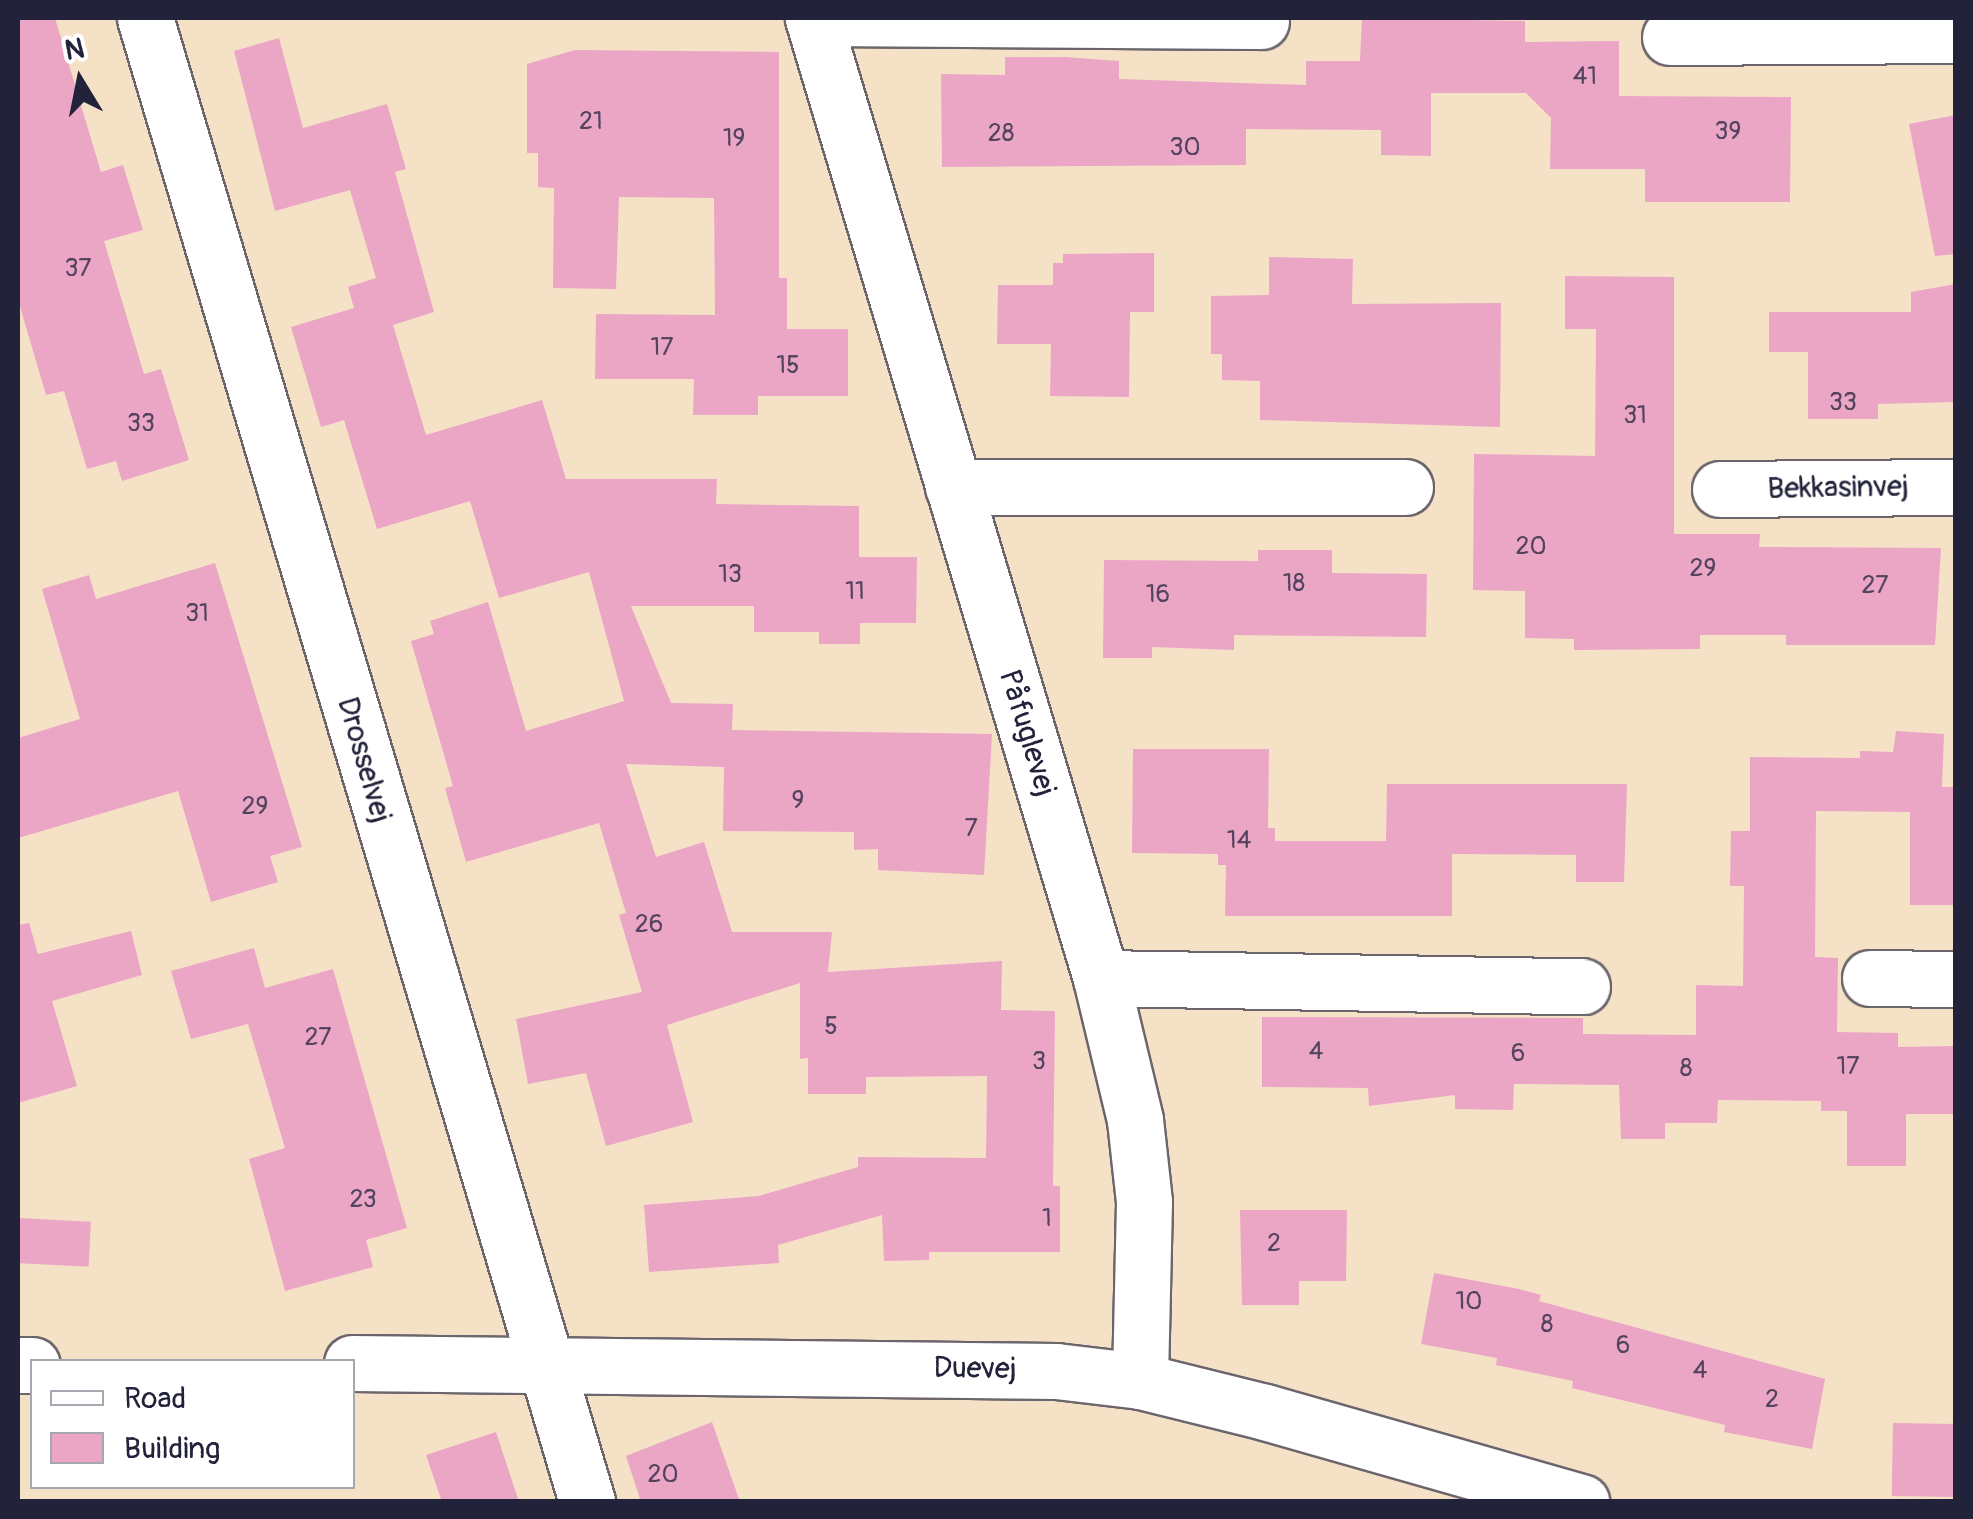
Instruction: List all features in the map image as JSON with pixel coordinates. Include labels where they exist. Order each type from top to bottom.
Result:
[{"type":"street","name":"Drosselvej","points":[[145,18],[541,1361],[587,1502]]},
{"type":"street","name":"Påfuglevej","points":[[1140,1382],[1144,1202],[1135,1120],[1101,978],[813,18],[1262,21]]},
{"type":"street","points":[[1670,37],[1956,35]]},
{"type":"street","points":[[953,487],[1405,488]]},
{"type":"street","name":"Bekkasinvej","points":[[1720,489],[1956,487]]},
{"type":"street","points":[[1101,978],[1582,986]]},
{"type":"street","points":[[1870,978],[1956,979]]},
{"type":"street","name":"Duevej","points":[[355,1363],[541,1361],[1056,1370],[1140,1382],[1526,1494],[1580,1502]]},
{"type":"building","points":[[18,18],[55,18],[101,172],[123,165],[143,230],[104,241],[144,374],[161,369],[189,460],[122,481],[116,461],[87,469],[64,391],[46,395],[18,300]]},
{"type":"building","points":[[1362,18],[1525,21],[1525,42],[1619,41],[1619,96],[1791,97],[1790,202],[1645,202],[1645,169],[1550,169],[1551,118],[1526,93],[1431,93],[1431,156],[1381,155],[1381,130],[1246,129],[1246,165],[942,167],[941,74],[1005,75],[1005,57],[1064,57],[1119,61],[1119,79],[1306,85],[1306,61],[1360,61]]},
{"type":"building","points":[[279,38],[303,128],[387,104],[406,169],[395,172],[434,312],[393,325],[426,435],[542,400],[566,479],[717,479],[716,504],[859,506],[859,557],[917,557],[916,623],[860,623],[860,644],[819,644],[819,632],[754,632],[754,606],[631,606],[671,703],[733,704],[732,730],[992,734],[984,875],[878,870],[878,849],[854,850],[854,832],[723,831],[724,767],[626,764],[656,857],[704,842],[732,932],[832,932],[828,972],[1002,961],[1001,1010],[1055,1011],[1053,1186],[1060,1186],[1060,1252],[929,1252],[929,1260],[884,1261],[882,1215],[778,1245],[779,1263],[649,1272],[644,1205],[759,1196],[858,1167],[858,1157],[986,1158],[987,1076],[866,1077],[866,1094],[808,1094],[808,1058],[800,1059],[800,983],[667,1025],[693,1122],[606,1146],[586,1073],[528,1084],[516,1019],[642,992],[619,915],[626,913],[599,823],[466,862],[445,788],[453,786],[411,641],[434,634],[430,621],[488,602],[526,731],[624,701],[589,572],[499,598],[470,501],[377,529],[344,420],[321,427],[291,327],[354,308],[348,287],[376,278],[350,190],[275,211],[234,51]]},
{"type":"building","points":[[575,50],[779,52],[779,278],[787,278],[787,329],[848,329],[848,396],[758,396],[758,415],[693,415],[694,379],[595,379],[596,314],[715,315],[714,198],[619,197],[616,289],[553,288],[554,188],[538,187],[538,153],[527,153],[527,64]]},
{"type":"building","points":[[1956,115],[1956,254],[1935,256],[1909,124]]},
{"type":"building","points":[[1154,253],[1154,312],[1130,312],[1129,397],[1050,396],[1051,344],[997,344],[998,285],[1053,285],[1053,263],[1063,263],[1063,254]]},
{"type":"building","points":[[1269,257],[1353,259],[1352,304],[1501,303],[1500,427],[1260,420],[1260,381],[1222,380],[1222,354],[1211,354],[1211,296],[1269,295]]},
{"type":"building","points":[[1565,276],[1674,277],[1674,534],[1760,534],[1759,547],[1941,548],[1935,645],[1786,645],[1786,635],[1700,635],[1700,649],[1574,650],[1574,639],[1525,638],[1525,591],[1473,590],[1474,454],[1595,456],[1596,329],[1565,329]]},
{"type":"building","points":[[1956,284],[1956,402],[1878,404],[1878,419],[1808,419],[1808,352],[1769,352],[1769,312],[1911,312],[1911,292]]},
{"type":"building","points":[[1258,550],[1332,550],[1332,573],[1427,574],[1426,637],[1234,635],[1234,650],[1152,647],[1152,658],[1103,658],[1104,560],[1258,561]]},
{"type":"building","points":[[215,563],[302,847],[270,856],[278,882],[211,902],[178,791],[18,838],[18,738],[80,719],[42,589],[89,575],[96,599]]},
{"type":"building","points":[[1896,731],[1944,734],[1942,787],[1956,787],[1956,905],[1910,905],[1910,812],[1816,811],[1815,957],[1838,958],[1837,1032],[1898,1033],[1898,1047],[1954,1046],[1954,1114],[1906,1114],[1906,1166],[1847,1166],[1847,1111],[1821,1111],[1821,1101],[1718,1100],[1717,1123],[1665,1123],[1665,1139],[1621,1139],[1619,1085],[1514,1084],[1513,1110],[1455,1109],[1455,1095],[1369,1106],[1368,1088],[1262,1087],[1262,1017],[1583,1018],[1583,1034],[1696,1035],[1696,985],[1743,986],[1744,886],[1730,886],[1731,831],[1750,831],[1750,757],[1860,758],[1860,751],[1893,752]]},
{"type":"building","points":[[1133,749],[1269,749],[1268,828],[1275,828],[1275,841],[1386,841],[1387,784],[1627,784],[1624,882],[1576,882],[1576,855],[1452,854],[1452,916],[1225,916],[1226,865],[1218,865],[1218,854],[1132,853]]},
{"type":"building","points":[[29,923],[38,954],[131,931],[142,975],[52,1001],[77,1086],[18,1103],[18,925]]},
{"type":"building","points":[[254,948],[265,988],[333,969],[407,1228],[366,1240],[373,1267],[285,1291],[249,1159],[285,1148],[248,1024],[191,1039],[171,971]]},
{"type":"building","points":[[1240,1210],[1347,1210],[1346,1281],[1299,1281],[1299,1305],[1242,1305]]},
{"type":"building","points":[[18,1218],[91,1222],[89,1267],[18,1263]]},
{"type":"building","points":[[1434,1273],[1519,1289],[1541,1295],[1539,1301],[1825,1379],[1812,1449],[1724,1432],[1725,1425],[1572,1388],[1573,1381],[1496,1365],[1497,1358],[1421,1344]]},
{"type":"building","points":[[712,1422],[740,1502],[641,1502],[626,1456]]},
{"type":"building","points":[[1893,1423],[1956,1424],[1955,1497],[1892,1496]]},
{"type":"building","points":[[496,1432],[519,1502],[442,1502],[426,1455]]}]
